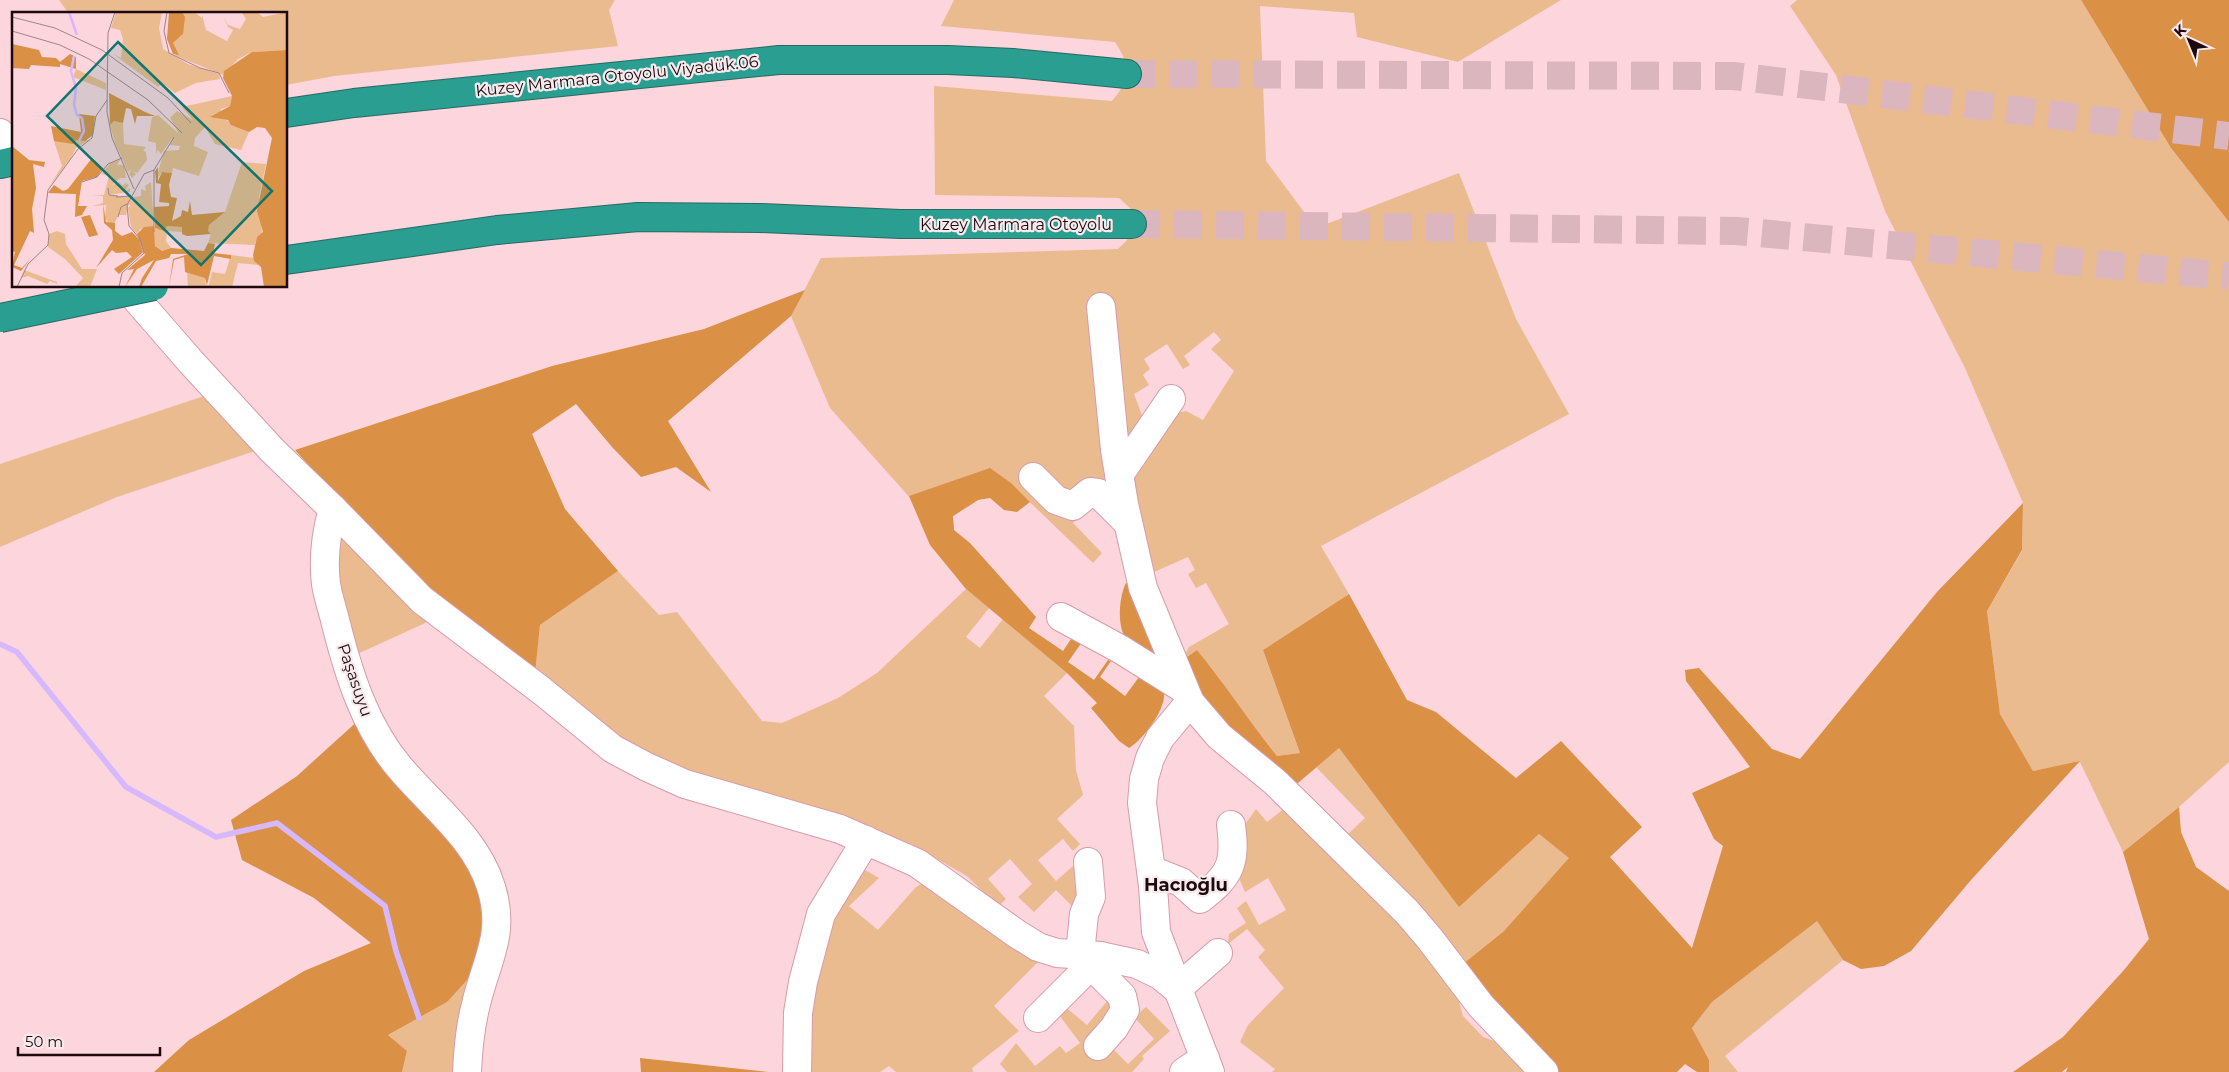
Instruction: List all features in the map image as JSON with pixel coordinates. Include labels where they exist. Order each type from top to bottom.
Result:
[{"type":"highway","name":"Kuzey Marmara Otoyolu Viyadük.06","points":[[288,113],[364,102],[779,60],[948,60],[1013,63],[1127,74]]},
{"type":"highway","name":"Kuzey Marmara Otoyolu","points":[[288,260],[497,230],[638,217],[760,218],[900,224],[1132,224]]},
{"type":"highway","points":[[0,318],[144,288]]},
{"type":"street","points":[[0,134],[12,147]]},
{"type":"street","points":[[127,288],[191,362],[272,450],[422,600],[542,691],[613,749],[685,784],[840,829],[917,862],[1038,947],[1056,953],[1090,959],[1137,964],[1160,975],[1178,988]]},
{"type":"street","points":[[1101,307],[1115,450],[1128,523],[1143,588],[1187,696]]},
{"type":"street","points":[[1119,475],[1171,399]]},
{"type":"street","points":[[1033,477],[1056,500],[1073,506],[1090,492],[1098,494],[1128,523]]},
{"type":"street","name":"Paşasuyu","points":[[333,509],[328,525],[325,550],[326,584],[342,648],[364,714],[383,747],[400,768],[474,848],[484,865],[495,903],[497,932],[476,1003],[470,1033],[467,1072]]},
{"type":"street","points":[[1061,617],[1120,649],[1187,696],[1219,736],[1275,782],[1407,912],[1481,1006],[1544,1072]]},
{"type":"street","points":[[1187,696],[1160,738],[1150,758],[1144,779],[1142,803],[1151,870],[1156,932],[1178,988],[1200,1067]]},
{"type":"street","points":[[1151,870],[1181,882],[1200,899],[1218,886],[1229,869],[1234,849],[1231,825]]},
{"type":"street","points":[[797,1072],[798,1013],[803,982],[821,914],[866,840]]},
{"type":"street","points":[[1088,862],[1090,897],[1084,914],[1090,959],[1122,996],[1126,1010],[1114,1028],[1098,1046]]},
{"type":"street","points":[[1178,988],[1218,953]]},
{"type":"street","points":[[1038,1018],[1090,959]]},
{"type":"shaded area","points":[[59,0],[615,0],[609,10],[618,46],[334,76],[288,85],[288,12],[68,12]]},
{"type":"shaded area","points":[[954,0],[1561,0],[1458,62],[1357,37],[1354,13],[1260,6],[1266,161],[1316,228],[1459,173],[1516,319],[1569,414],[1321,546],[1349,594],[1263,650],[1300,753],[1277,756],[1197,650],[1181,661],[1189,647],[1229,624],[1206,583],[1196,588],[1188,574],[1195,570],[1188,557],[1154,572],[1135,520],[1128,478],[1167,415],[1186,411],[1203,420],[1234,371],[1211,349],[1221,340],[1214,332],[1184,356],[1190,365],[1183,369],[1167,344],[1144,359],[1150,369],[1143,375],[1149,385],[1134,394],[1146,426],[1123,457],[1126,529],[1097,500],[1073,523],[1102,553],[1093,563],[1008,481],[936,527],[830,408],[791,316],[821,258],[1118,249],[1132,231],[1130,208],[1119,198],[935,195],[934,86],[1112,101],[1123,86],[1127,72],[1124,58],[1115,42],[941,26]]},
{"type":"shaded area","points":[[1797,0],[2081,0],[2171,148],[2229,222],[2229,762],[2179,807],[2123,852],[2080,762],[2033,771],[2000,714],[1987,611],[2022,551],[2023,503],[1965,368],[1885,211],[1836,75],[1790,6]]},
{"type":"shaded area","points":[[2081,0],[2229,0],[2229,222],[2171,148]]},
{"type":"shaded area","points":[[805,290],[791,316],[668,421],[711,492],[676,467],[641,477],[612,447],[576,404],[532,434],[565,509],[618,571],[540,625],[535,674],[448,607],[379,544],[295,450],[552,366],[704,329]]},
{"type":"shaded area","points":[[204,396],[255,451],[117,497],[0,547],[0,464]]},
{"type":"shaded area","points":[[990,468],[1011,483],[1030,502],[1017,512],[1004,510],[990,498],[978,500],[953,516],[954,530],[970,543],[1036,617],[1029,628],[1063,651],[1073,636],[1082,642],[1068,662],[1094,680],[1108,660],[1111,661],[1100,677],[1125,696],[1142,673],[1160,681],[1164,690],[1164,700],[1161,707],[1147,731],[1129,748],[1119,741],[1091,708],[1097,703],[1067,673],[966,589],[930,545],[909,496]]},
{"type":"shaded area","points":[[2023,503],[2022,550],[1987,611],[2000,714],[2033,771],[2080,761],[1971,880],[1911,951],[1884,966],[1861,969],[1843,960],[1817,921],[1712,1002],[1692,1028],[1709,1060],[1709,1072],[1697,1072],[1685,1064],[1677,1072],[1557,1072],[1489,1003],[1458,968],[1504,931],[1569,858],[1539,834],[1459,907],[1339,748],[1298,783],[1282,778],[1202,702],[1181,661],[1197,650],[1277,756],[1300,753],[1263,650],[1349,594],[1407,700],[1436,712],[1516,778],[1561,741],[1642,827],[1610,857],[1692,948],[1723,846],[1714,839],[1692,793],[1750,767],[1686,681],[1685,670],[1699,668],[1772,749],[1800,759],[1937,592]]},
{"type":"shaded area","points":[[339,530],[434,619],[353,656],[333,587]]},
{"type":"shaded area","points":[[618,571],[659,615],[677,612],[762,721],[782,723],[838,698],[877,673],[966,589],[989,608],[966,637],[980,648],[1003,619],[1067,673],[1044,696],[1074,726],[1076,770],[1083,795],[1057,819],[1080,844],[1073,851],[1063,839],[1038,860],[1056,881],[1080,860],[1080,914],[1056,890],[1034,912],[1018,897],[1032,884],[1010,859],[988,879],[1006,899],[998,907],[967,876],[911,844],[844,820],[702,779],[632,748],[535,674],[540,625]]},
{"type":"shaded area","points":[[1131,581],[1159,657],[1131,644],[1124,636],[1120,621],[1120,604],[1126,583]]},
{"type":"shaded area","points":[[361,718],[484,877],[485,946],[467,980],[447,1002],[388,1035],[407,1051],[402,1072],[154,1072],[189,1040],[304,971],[371,943],[314,898],[242,860],[231,820],[297,776]]},
{"type":"shaded area","points":[[1339,748],[1459,906],[1539,834],[1570,858],[1504,931],[1458,968],[1347,835],[1365,818],[1316,767]]},
{"type":"shaded area","points":[[2179,807],[2181,832],[2196,867],[2229,891],[2229,1072],[2066,1072],[2068,1067],[2062,1072],[2013,1072],[2063,1037],[2124,970],[2149,939],[2123,852]]},
{"type":"shaded area","points":[[1285,808],[1437,959],[1455,988],[1463,1016],[1483,1037],[1505,1045],[1539,1072],[1272,1072],[1275,1069],[1240,1042],[1248,1025],[1284,988],[1258,957],[1265,950],[1247,929],[1228,944],[1229,934],[1246,923],[1237,908],[1246,901],[1259,925],[1286,910],[1268,878],[1245,892],[1238,876],[1244,857],[1246,823],[1256,809],[1267,822]]},
{"type":"shaded area","points":[[865,870],[879,878],[849,906],[878,930],[915,888],[927,880],[1042,958],[994,1006],[1019,1031],[972,1068],[973,1072],[896,1072],[889,1066],[880,1072],[809,1072],[807,1048],[818,957],[843,891]]},
{"type":"shaded area","points":[[1817,920],[1843,960],[1725,1056],[1738,1072],[1709,1072],[1709,1060],[1692,1028],[1712,1002]]},
{"type":"shaded area","points":[[485,946],[454,1058],[452,1072],[402,1072],[407,1051],[388,1035],[447,1002]]},
{"type":"shaded area","points":[[1114,993],[1107,1043],[1128,1064],[1154,1039],[1134,1017],[1146,1007],[1170,1031],[1142,1056],[1144,1059],[1132,1072],[1007,1072],[1000,1064],[1016,1043],[1035,1066],[1060,1046],[1066,1053],[1080,1043],[1057,1012],[1063,1005],[1087,1025]]},
{"type":"shaded area","points":[[640,1058],[768,1072],[641,1072]]},
{"type":"waterway","points":[[0,644],[17,652],[126,787],[216,837],[277,823],[385,906],[396,951],[419,1018]]},
{"type":"tunnel","points":[[1127,74],[1734,76],[2229,136]]},
{"type":"tunnel","points":[[1132,224],[1737,231],[2229,276]]},
{"type":"district","name":"Hacıoğlu","points":[[1186,885]]}]
